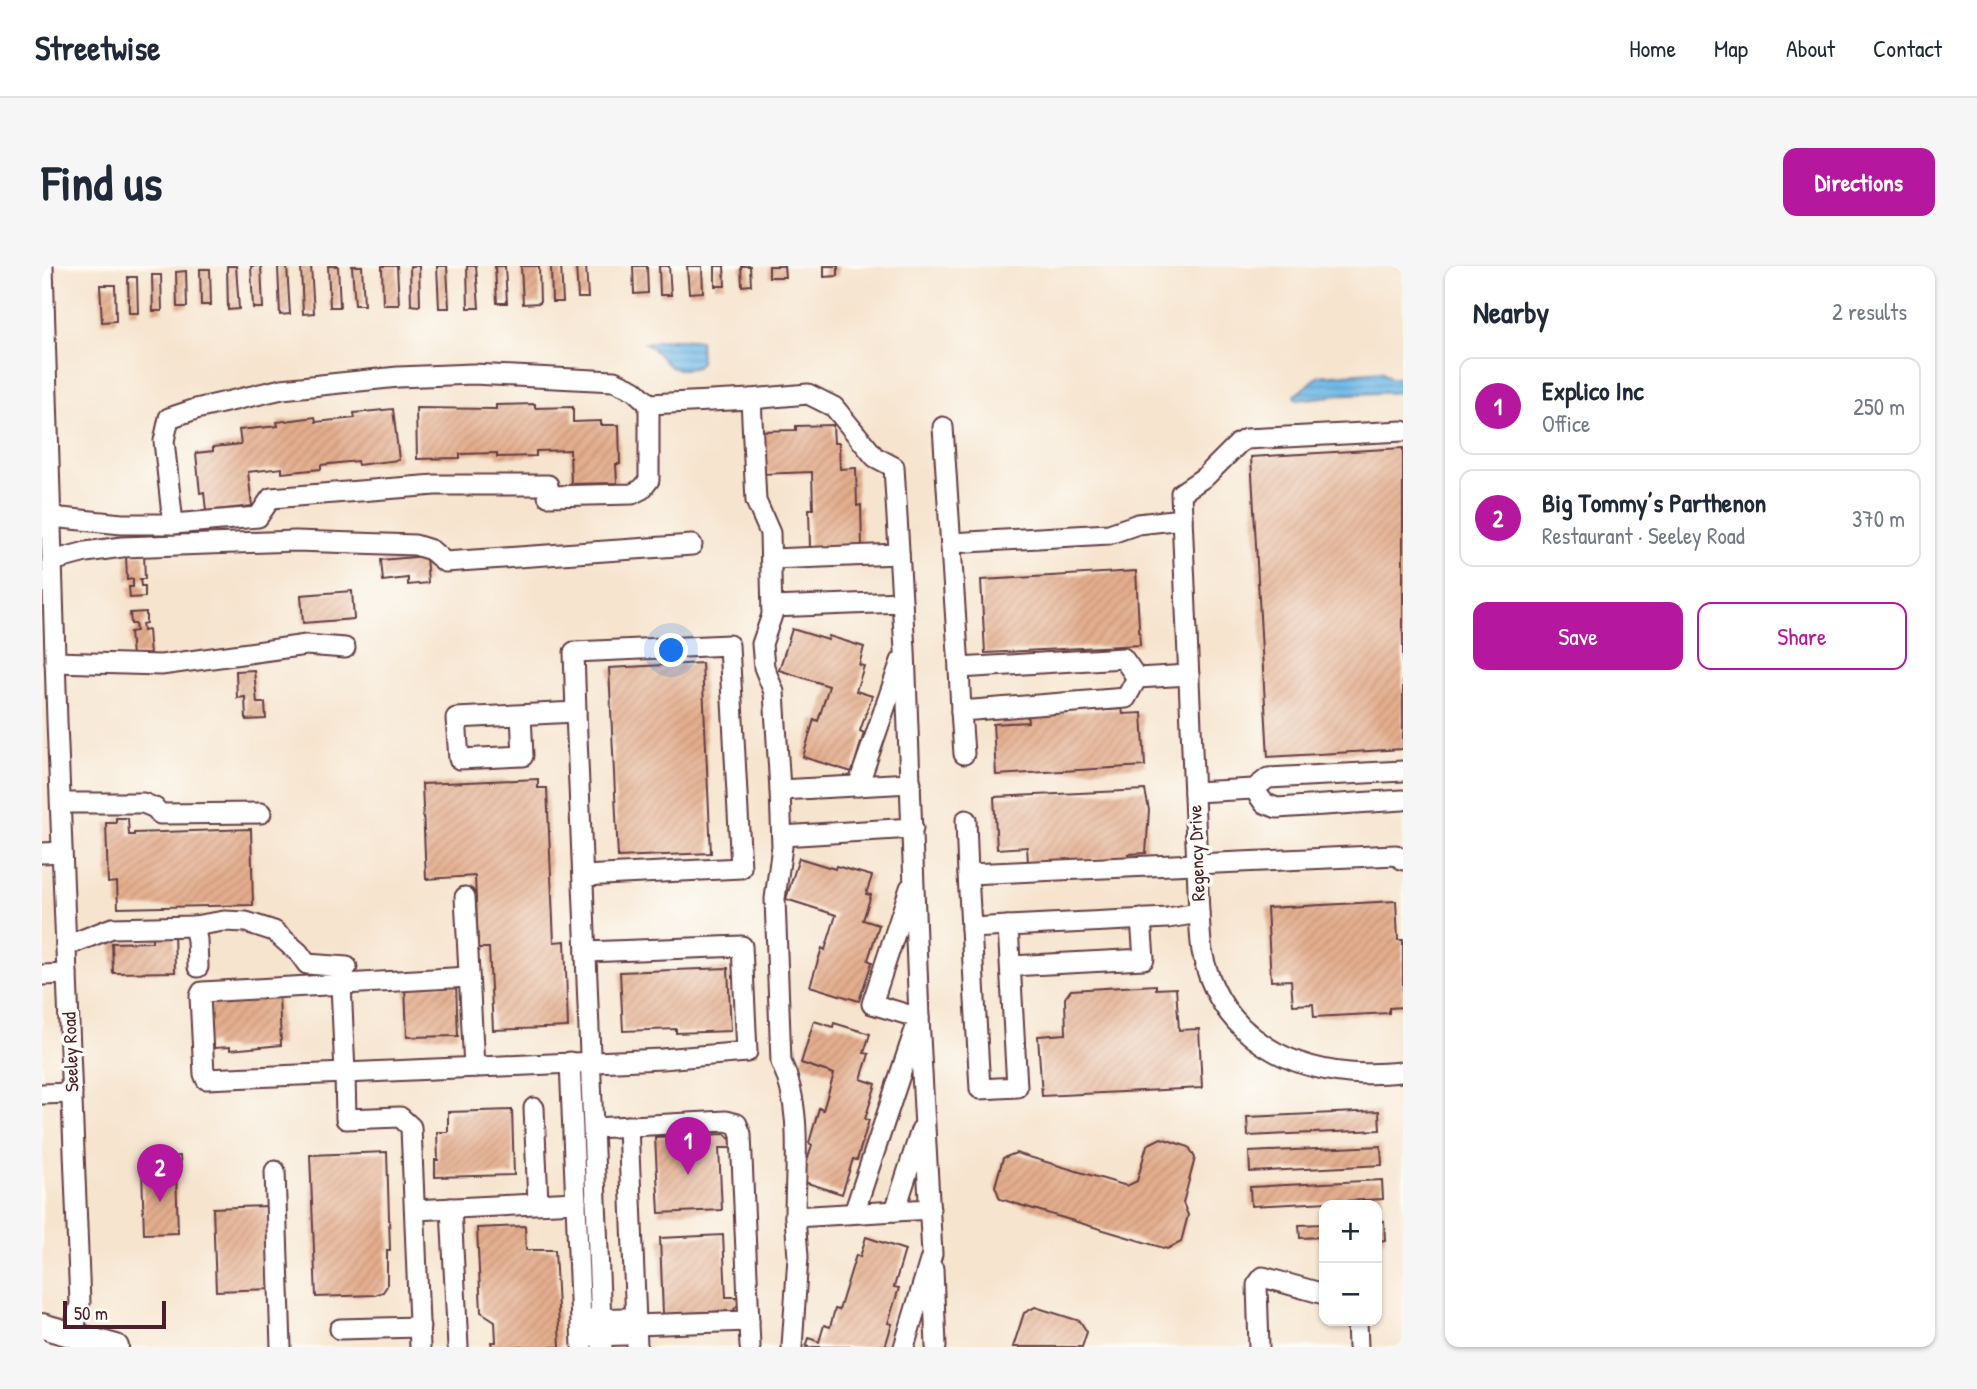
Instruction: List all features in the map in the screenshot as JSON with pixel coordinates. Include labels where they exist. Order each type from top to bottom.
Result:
[{"type":"main road","points":[[42,1326],[116,1347]]},
{"type":"street","name":"Seeley Road","points":[[43,268],[80,1303],[73,1334]]},
{"type":"street","points":[[173,524],[164,441],[169,418],[282,389],[398,377],[473,374],[614,381],[634,390],[649,404],[808,394],[834,407],[875,457],[894,467],[905,650],[919,1018],[936,1347]]},
{"type":"street","points":[[751,399],[756,501],[770,533],[772,615],[762,644],[764,667],[774,692],[780,790],[782,836],[775,899],[781,1062],[790,1080],[795,1101],[795,1217],[798,1257],[792,1347]]},
{"type":"street","points":[[51,517],[122,524],[173,524],[258,517],[271,498],[435,485],[548,485],[548,496],[632,494],[642,489],[649,480],[649,404]]},
{"type":"street","points":[[943,427],[964,754]]},
{"type":"street","name":"Regency Drive","points":[[1403,431],[1246,439],[1206,476],[1181,493],[1199,913],[1202,950],[1210,979],[1223,1005],[1250,1036],[1266,1048],[1295,1062],[1325,1070],[1352,1073],[1403,1072]]},
{"type":"street","points":[[951,543],[1109,534],[1138,524],[1182,519]]},
{"type":"street","points":[[52,561],[86,552],[122,547],[296,541],[415,545],[431,550],[445,562],[692,545]]},
{"type":"street","points":[[771,559],[899,554]]},
{"type":"street","points":[[772,607],[902,602]]},
{"type":"street","points":[[601,1334],[574,653],[762,644]]},
{"type":"street","points":[[55,662],[161,665],[306,645],[345,648]]},
{"type":"street","points":[[583,876],[741,869],[729,645]]},
{"type":"street","points":[[858,786],[905,650]]},
{"type":"street","points":[[959,668],[1123,658],[1137,678]]},
{"type":"street","points":[[1137,678],[1189,675]]},
{"type":"street","points":[[961,710],[1126,698],[1137,678]]},
{"type":"street","points":[[521,715],[576,712]]},
{"type":"street","points":[[1194,792],[1254,789],[1268,778],[1403,771]]},
{"type":"street","points":[[780,790],[911,783]]},
{"type":"street","points":[[1254,789],[1264,803],[1278,808],[1403,800]]},
{"type":"street","points":[[61,803],[143,803],[155,808],[160,814],[261,813]]},
{"type":"street","points":[[966,820],[980,1089],[1017,1087],[1008,926]]},
{"type":"street","points":[[782,836],[913,828]]},
{"type":"street","points":[[42,853],[62,852]]},
{"type":"street","points":[[968,874],[1396,855],[1403,860]]},
{"type":"street","points":[[915,873],[872,1004],[919,1018]]},
{"type":"street","points":[[465,897],[474,1067]]},
{"type":"street","points":[[971,928],[1141,919],[1199,913]]},
{"type":"street","points":[[1011,966],[1144,959],[1141,919]]},
{"type":"street","points":[[66,946],[112,928],[246,922],[274,931],[299,953],[307,964],[344,976]]},
{"type":"street","points":[[194,926],[198,967]]},
{"type":"street","points":[[469,977],[344,976],[202,992],[200,1009],[204,1074],[206,1079],[662,1059],[747,1052],[742,946],[586,952]]},
{"type":"street","points":[[42,975],[67,974]]},
{"type":"street","points":[[344,976],[346,1119],[400,1117],[411,1128],[421,1347]]},
{"type":"street","points":[[854,1213],[919,1018]]},
{"type":"street","points":[[570,1062],[581,1334],[626,1335],[636,1325],[749,1321]]},
{"type":"street","points":[[42,1094],[72,1093]]},
{"type":"street","points":[[534,1108],[538,1203]]},
{"type":"street","points":[[895,1211],[926,1116]]},
{"type":"street","points":[[594,1128],[726,1121],[737,1124],[740,1129],[750,1347]]},
{"type":"street","points":[[628,1126],[637,1347]]},
{"type":"street","points":[[275,1171],[281,1347]]},
{"type":"street","points":[[415,1210],[576,1202]]},
{"type":"street","points":[[451,1208],[458,1347]]},
{"type":"street","points":[[795,1217],[930,1209]]},
{"type":"street","points":[[904,1347],[932,1254]]},
{"type":"street","points":[[1259,1347],[1257,1285],[1263,1277],[1319,1293]]},
{"type":"street","points":[[1357,1326],[1358,1347]]},
{"type":"street","points":[[340,1329],[420,1327]]},
{"type":"water","points":[[672,339],[700,340],[701,361],[697,367],[671,367],[645,343]]},
{"type":"water","points":[[1382,371],[1390,378],[1403,378],[1403,392],[1297,400],[1294,396],[1319,376]]},
{"type":"building","points":[[227,266],[236,266],[239,309],[228,310]]},
{"type":"building","points":[[251,266],[261,266],[263,308],[253,308]]},
{"type":"building","points":[[287,266],[290,314],[280,315],[278,267]]},
{"type":"building","points":[[301,266],[311,266],[314,313],[303,314]]},
{"type":"building","points":[[328,266],[338,266],[340,307],[330,307]]},
{"type":"building","points":[[352,266],[362,266],[364,305],[355,305]]},
{"type":"building","points":[[382,266],[397,266],[399,305],[383,305]]},
{"type":"building","points":[[410,266],[419,266],[418,306],[411,305]]},
{"type":"building","points":[[437,266],[447,266],[449,308],[439,308]]},
{"type":"building","points":[[467,266],[476,266],[479,308],[468,308]]},
{"type":"building","points":[[495,266],[505,266],[507,303],[497,303]]},
{"type":"building","points":[[521,266],[539,266],[540,303],[523,304]]},
{"type":"building","points":[[551,266],[561,266],[563,302],[552,302]]},
{"type":"building","points":[[576,266],[586,266],[588,298],[578,298]]},
{"type":"building","points":[[633,266],[647,266],[648,293],[634,294]]},
{"type":"building","points":[[659,266],[669,266],[671,295],[660,295]]},
{"type":"building","points":[[687,266],[702,266],[703,292],[689,293]]},
{"type":"building","points":[[715,266],[724,266],[725,286],[715,286]]},
{"type":"building","points":[[741,266],[750,266],[751,285],[742,286]]},
{"type":"building","points":[[769,266],[784,266],[785,277],[769,277]]},
{"type":"building","points":[[824,266],[838,266],[838,276],[824,277]]},
{"type":"building","points":[[200,269],[210,269],[211,305],[201,305]]},
{"type":"building","points":[[186,271],[187,307],[177,307],[176,272]]},
{"type":"building","points":[[152,275],[161,275],[162,311],[153,311]]},
{"type":"building","points":[[128,277],[137,277],[138,313],[129,313]]},
{"type":"building","points":[[100,285],[115,285],[116,321],[102,322]]},
{"type":"building","points":[[535,404],[535,408],[573,407],[573,422],[601,421],[601,425],[619,425],[620,464],[616,464],[617,483],[571,484],[570,450],[536,451],[536,456],[497,457],[497,453],[460,454],[460,458],[417,459],[416,408],[496,409],[496,405]]},
{"type":"building","points":[[393,409],[399,460],[358,465],[357,461],[321,465],[321,469],[282,473],[282,468],[248,472],[252,506],[206,511],[204,492],[200,493],[196,453],[213,451],[213,447],[241,444],[239,430],[278,426],[277,422],[315,417],[316,422],[355,418],[354,413]]},
{"type":"building","points":[[833,425],[834,443],[839,443],[840,469],[856,468],[857,506],[861,505],[862,547],[810,548],[812,472],[760,474],[759,431]]},
{"type":"building","points":[[1403,448],[1403,749],[1268,757],[1251,457]]},
{"type":"building","points":[[144,554],[145,579],[140,579],[141,586],[145,586],[145,597],[130,598],[129,587],[133,587],[133,579],[127,580],[126,555]]},
{"type":"building","points":[[426,556],[428,583],[408,585],[408,578],[383,581],[381,560]]},
{"type":"building","points":[[1136,571],[1140,645],[985,653],[981,580]]},
{"type":"building","points":[[352,591],[354,619],[303,623],[301,595]]},
{"type":"building","points":[[146,612],[146,623],[142,624],[143,631],[148,630],[150,655],[132,656],[130,632],[136,631],[135,624],[131,624],[130,613]]},
{"type":"building","points":[[792,629],[828,640],[829,636],[864,647],[859,665],[864,666],[856,691],[872,696],[860,731],[864,733],[852,772],[803,757],[814,719],[818,721],[829,686],[779,670]]},
{"type":"building","points":[[702,663],[711,853],[618,857],[609,668]]},
{"type":"building","points":[[254,670],[257,703],[265,703],[266,719],[246,720],[245,697],[237,698],[236,671]]},
{"type":"building","points":[[1122,709],[1123,714],[1142,713],[1145,766],[996,775],[993,724],[1028,722],[1027,715]]},
{"type":"building","points":[[538,779],[538,788],[547,788],[554,942],[565,941],[568,1027],[493,1030],[489,948],[478,948],[475,876],[426,879],[422,784]]},
{"type":"building","points":[[1145,790],[1149,810],[1146,853],[1128,854],[1129,858],[1028,862],[1027,847],[997,849],[994,797]]},
{"type":"building","points":[[116,818],[128,818],[129,835],[251,829],[253,905],[118,908],[117,882],[108,883],[106,823],[116,823]]},
{"type":"building","points":[[799,858],[872,876],[866,894],[871,895],[863,920],[879,925],[868,960],[872,962],[859,1001],[810,986],[836,915],[786,899]]},
{"type":"building","points":[[1396,901],[1398,940],[1403,940],[1403,1007],[1389,1008],[1389,1013],[1314,1017],[1313,1004],[1293,1005],[1291,980],[1271,981],[1267,908]]},
{"type":"building","points":[[174,929],[175,972],[113,973],[112,943],[152,942],[152,930]]},
{"type":"building","points":[[728,968],[731,1031],[623,1031],[620,972]]},
{"type":"building","points":[[456,984],[458,1036],[407,1037],[405,986]]},
{"type":"building","points":[[1156,985],[1156,989],[1176,988],[1179,1030],[1199,1029],[1202,1088],[1042,1096],[1038,1036],[1066,1034],[1065,998],[1071,990]]},
{"type":"building","points":[[279,994],[281,1045],[230,1050],[230,1047],[214,1048],[214,1043],[205,1044],[203,997]]},
{"type":"building","points":[[814,1021],[833,1027],[834,1023],[870,1034],[864,1053],[869,1054],[861,1079],[876,1084],[865,1119],[869,1120],[857,1160],[853,1159],[842,1194],[801,1181],[819,1108],[823,1110],[834,1074],[801,1063]]},
{"type":"building","points":[[512,1110],[514,1175],[435,1177],[435,1160],[438,1160],[437,1132],[448,1132],[448,1112]]},
{"type":"building","points":[[1379,1111],[1380,1130],[1248,1136],[1247,1117]]},
{"type":"building","points":[[725,1134],[731,1140],[731,1148],[719,1148],[722,1210],[659,1213],[655,1137]]},
{"type":"building","points":[[1161,1138],[1189,1147],[1195,1158],[1183,1203],[1188,1215],[1181,1242],[1167,1249],[1000,1199],[995,1186],[1003,1158],[1016,1153],[1127,1186],[1137,1181],[1147,1145]]},
{"type":"building","points":[[1381,1146],[1382,1165],[1250,1172],[1249,1152]]},
{"type":"building","points":[[387,1152],[390,1250],[387,1250],[387,1286],[383,1292],[375,1295],[316,1297],[310,1155]]},
{"type":"building","points":[[180,1156],[181,1171],[176,1171],[178,1233],[144,1234],[142,1168],[146,1168],[146,1171],[164,1170],[163,1157]]},
{"type":"building","points":[[1382,1180],[1383,1199],[1319,1200],[1319,1202],[1251,1206],[1250,1187]]},
{"type":"building","points":[[267,1206],[271,1289],[216,1291],[213,1208]]},
{"type":"building","points":[[1382,1221],[1385,1240],[1382,1240]]},
{"type":"building","points":[[1319,1224],[1319,1237],[1300,1238],[1299,1225]]},
{"type":"building","points":[[525,1226],[526,1250],[555,1250],[560,1347],[492,1347],[491,1342],[496,1342],[495,1321],[481,1312],[477,1228]]},
{"type":"building","points":[[723,1235],[726,1297],[738,1297],[738,1305],[733,1311],[663,1314],[660,1238]]},
{"type":"building","points":[[866,1237],[905,1250],[894,1287],[899,1288],[888,1323],[892,1324],[885,1347],[806,1347],[809,1338],[819,1342],[824,1325],[830,1327],[835,1309],[839,1310],[856,1255],[860,1257]]},
{"type":"building","points":[[1035,1307],[1080,1321],[1087,1332],[1082,1347],[1013,1347],[1024,1313]]},
{"type":"place","name":"Explico Inc","points":[[688,1175]]},
{"type":"place","name":"Big Tommy’s Parthenon","points":[[160,1202]]}]
